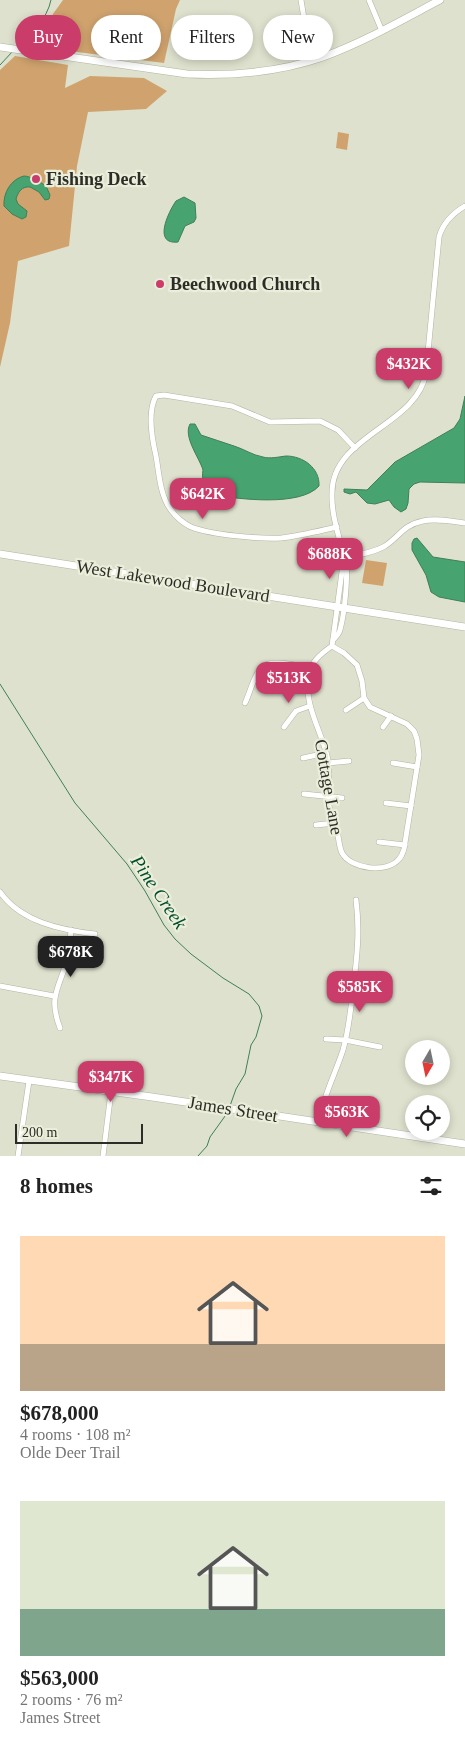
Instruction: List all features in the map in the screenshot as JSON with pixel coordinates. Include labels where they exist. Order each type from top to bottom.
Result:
[{"type":"street","points":[[301,0],[304,15]]},
{"type":"street","points":[[369,0],[382,31]]},
{"type":"street","points":[[333,52],[382,31],[440,0]]},
{"type":"street","points":[[4,48],[157,70],[208,75],[263,71],[311,60]]},
{"type":"street","points":[[245,704],[260,669],[266,664],[292,664],[310,670],[317,658],[332,646],[332,635],[340,607],[344,557],[332,499],[332,486],[344,458],[413,401],[423,386],[426,373],[439,237],[447,221],[465,206]]},
{"type":"street","points":[[337,527],[295,536],[263,538],[201,529],[184,523],[171,510],[162,491],[151,431],[156,396],[164,395],[232,406],[270,422],[320,421],[338,430],[355,448]]},
{"type":"street","points":[[344,557],[382,547],[405,528],[420,521],[444,520],[465,523]]},
{"type":"street","name":"West Lakewood Boulevard","points":[[0,554],[465,627]]},
{"type":"street","points":[[332,646],[357,665],[362,681],[364,698],[370,707],[407,724],[416,735],[419,748],[405,846],[379,842]]},
{"type":"street","name":"Cottage Lane","points":[[310,670],[308,681],[310,706],[328,763],[328,803],[343,855],[354,864],[382,868],[392,865],[400,858],[405,846]]},
{"type":"street","points":[[346,710],[364,698]]},
{"type":"street","points":[[284,727],[296,711],[310,706]]},
{"type":"street","points":[[383,728],[391,716]]},
{"type":"street","points":[[303,758],[326,754]]},
{"type":"street","points":[[328,763],[350,761]]},
{"type":"street","points":[[393,763],[417,767]]},
{"type":"street","points":[[304,794],[342,798]]},
{"type":"street","points":[[386,803],[411,806]]},
{"type":"street","points":[[316,825],[335,823]]},
{"type":"street","points":[[0,892],[14,908],[26,916],[71,930],[95,934]]},
{"type":"street","points":[[320,1123],[324,1098],[335,1073],[348,1031],[358,949],[359,925],[356,900]]},
{"type":"street","points":[[60,1028],[55,1013],[54,996],[66,962],[71,930]]},
{"type":"street","points":[[0,986],[54,996]]},
{"type":"street","points":[[326,1039],[345,1040],[380,1047]]},
{"type":"street","name":"James Street","points":[[0,1076],[465,1144]]},
{"type":"street","points":[[18,1156],[29,1080]]},
{"type":"street","points":[[103,1156],[111,1092]]},
{"type":"shaded area","points":[[63,0],[180,0],[175,15],[171,15],[171,32],[164,63],[140,60],[161,60],[161,15],[91,15],[91,54],[81,52],[81,15],[52,15]]},
{"type":"shaded area","points":[[15,56],[15,60],[39,60],[68,65],[65,88],[90,76],[144,78],[167,91],[146,109],[88,112],[77,166],[69,246],[18,261],[10,323],[0,367],[0,70]]},
{"type":"shaded area","points":[[338,132],[349,134],[347,150],[336,148]]},
{"type":"shaded area","points":[[24,176],[46,186],[50,195],[49,199],[45,200],[39,192],[30,187],[25,187],[21,190],[16,199],[18,204],[27,211],[26,217],[22,219],[12,214],[4,206],[4,201],[6,192],[12,183]]},
{"type":"shaded area","points":[[184,197],[195,203],[196,218],[194,222],[185,226],[178,242],[170,242],[164,233],[167,219],[176,201]]},
{"type":"shaded area","points":[[465,396],[465,483],[420,482],[414,484],[409,489],[406,509],[401,512],[389,500],[375,504],[367,503],[356,492],[350,494],[344,492],[344,489],[367,490],[395,462],[454,428],[460,419]]},
{"type":"shaded area","points":[[190,424],[195,424],[201,435],[259,456],[268,458],[286,456],[298,458],[309,464],[317,474],[319,486],[310,493],[284,499],[269,500],[214,495],[208,490],[203,481],[203,470],[190,441],[188,429]]},
{"type":"shaded area","points":[[417,538],[433,557],[465,562],[465,602],[439,597],[431,592],[426,575],[412,550],[412,543]]},
{"type":"shaded area","points":[[366,560],[387,563],[383,586],[362,583]]},
{"type":"waterway","name":"Pine Creek","points":[[45,15],[51,0]]},
{"type":"waterway","name":"Pine Creek","points":[[0,65],[13,51]]},
{"type":"waterway","name":"Pine Creek","points":[[0,684],[75,803],[127,864],[164,925],[175,939],[191,954],[223,978],[249,994],[259,1006],[262,1016],[256,1037],[251,1045],[245,1074],[236,1089],[230,1106]]},
{"type":"waterway","name":"Pine Creek","points":[[198,1156],[207,1146],[210,1137],[228,1112]]},
{"type":"place","name":"Fishing Deck","points":[[36,179]]},
{"type":"place","name":"Beechwood Church","points":[[160,284]]}]
